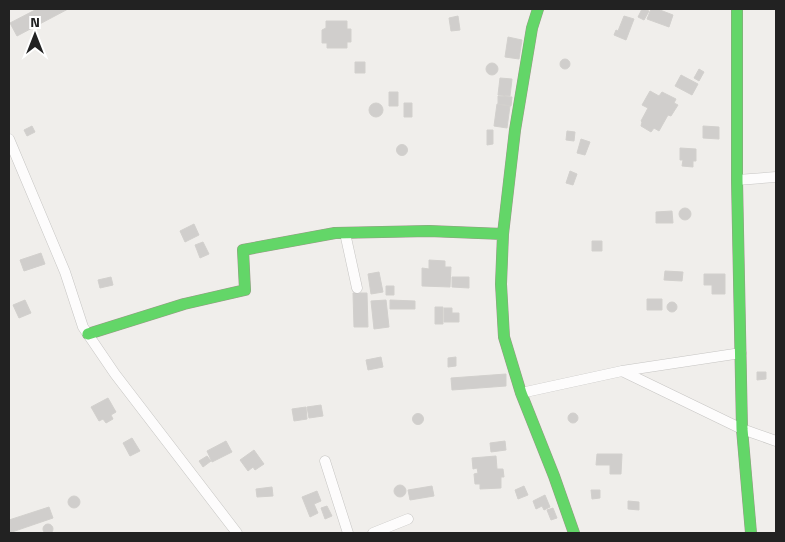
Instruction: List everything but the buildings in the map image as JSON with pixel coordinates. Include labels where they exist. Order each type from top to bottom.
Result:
[{"type":"street","points":[[538,9],[532,28],[515,130],[503,234],[501,284],[504,337],[521,393],[574,533]]},
{"type":"street","points":[[738,9],[737,180],[742,429],[751,533]]},
{"type":"street","points":[[9,138],[65,272],[83,327],[115,374],[237,533]]},
{"type":"street","points":[[737,180],[776,178]]},
{"type":"street","points":[[88,334],[184,304],[245,290],[243,250],[335,233],[429,231],[503,234]]},
{"type":"street","points":[[345,233],[357,288]]},
{"type":"street","points":[[521,393],[622,371],[741,353]]},
{"type":"street","points":[[622,371],[742,429],[776,441]]},
{"type":"street","points":[[325,461],[348,533]]},
{"type":"street","points":[[373,533],[408,520]]},
{"type":"traffic: fast","points":[[538,9],[532,28],[515,130],[503,234],[501,284],[504,337],[521,393],[574,533]]},
{"type":"traffic: fast","points":[[737,9],[737,180],[742,429],[751,533]]},
{"type":"traffic: fast","points":[[88,334],[184,304],[245,290],[243,250],[335,233],[429,231],[503,234]]}]
